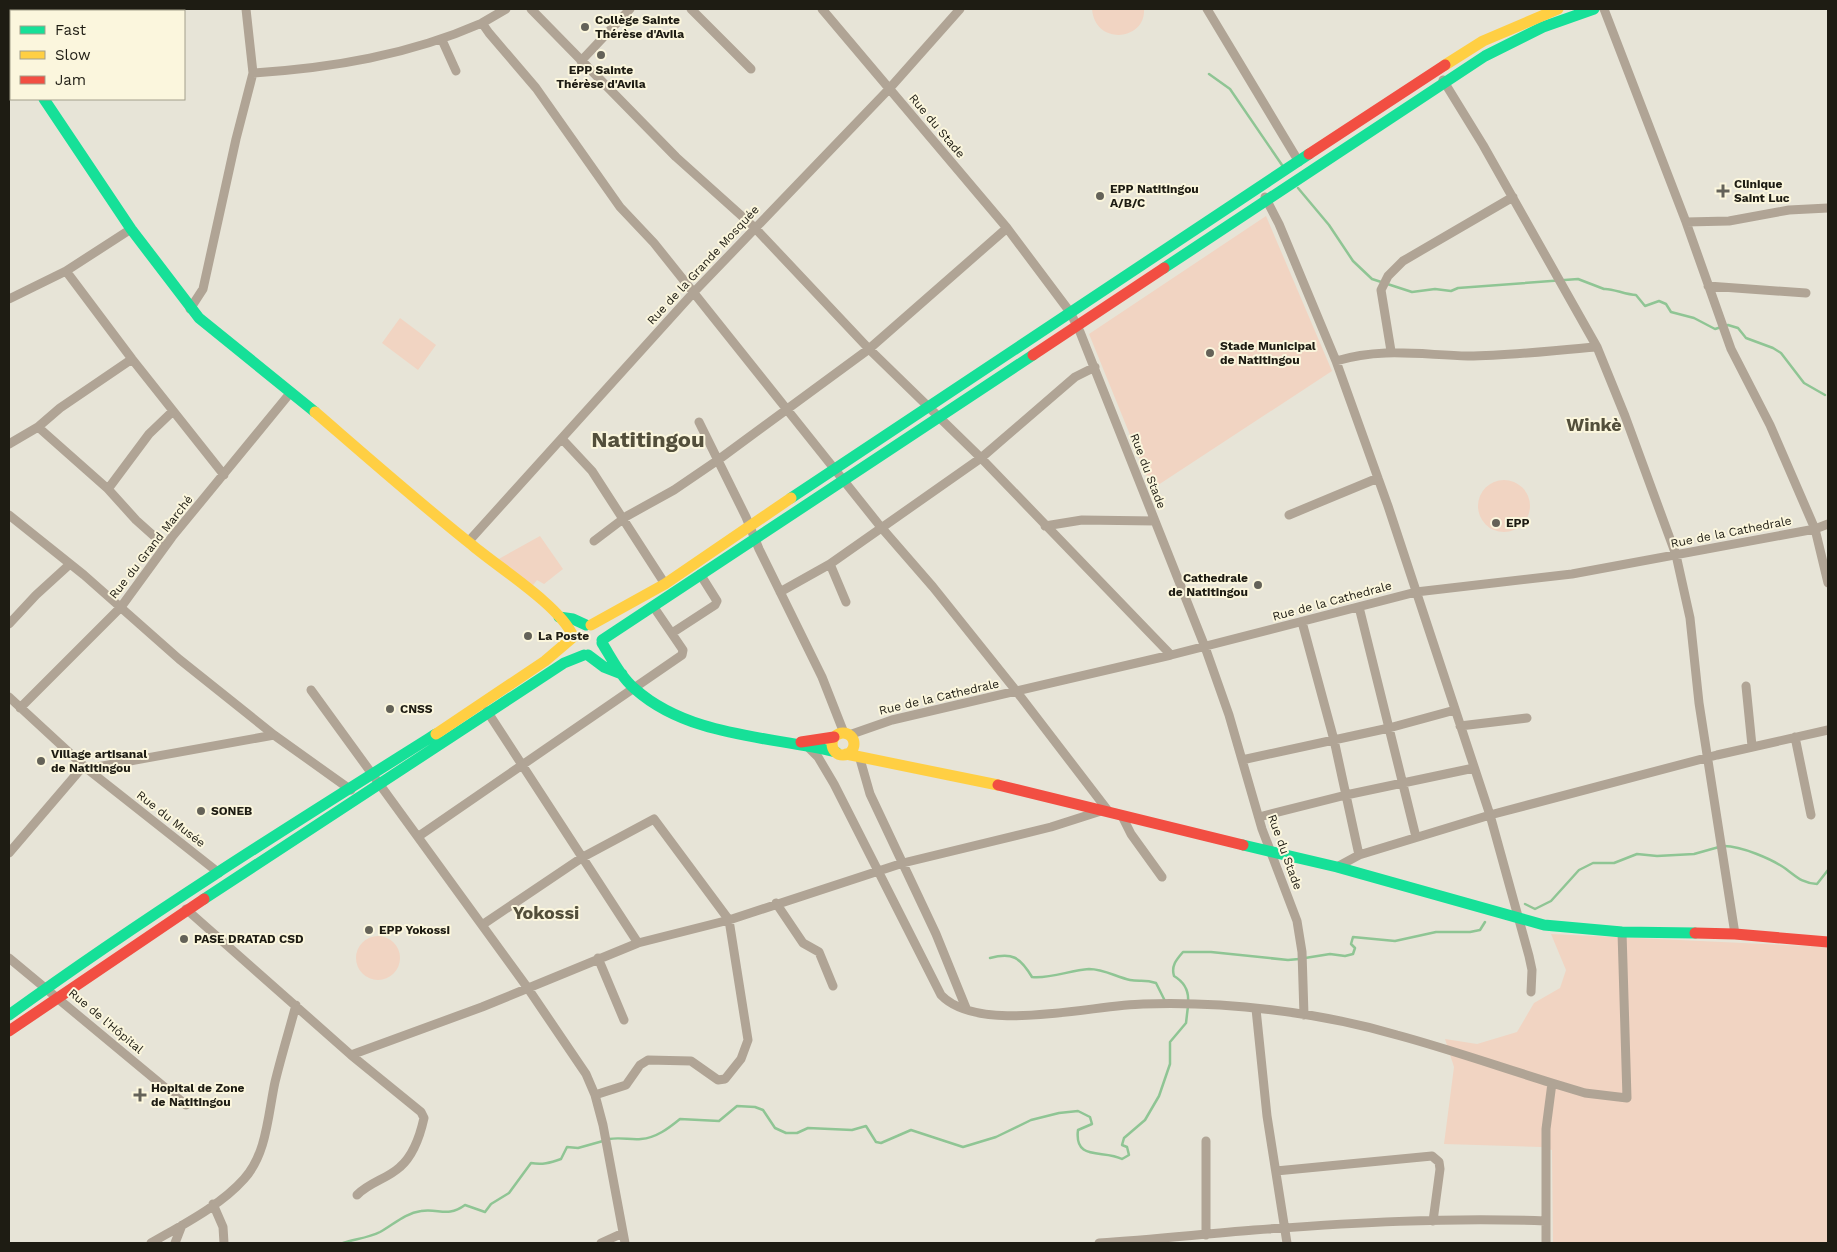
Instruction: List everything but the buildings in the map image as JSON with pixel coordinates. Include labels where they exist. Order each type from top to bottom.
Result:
[{"type":"main road","points":[[9,1015],[48,989],[86,959],[176,901],[217,871],[482,704],[545,661],[573,637],[577,629],[665,584],[927,406],[1259,189],[1355,122],[1483,41],[1558,9]]},
{"type":"main road","points":[[9,1031],[229,882],[564,663],[595,653],[602,642],[700,574],[1076,324],[1294,183],[1363,135],[1485,56],[1543,27],[1594,9]]},
{"type":"main road","points":[[45,100],[131,229],[190,309],[559,617],[569,627],[574,646],[604,667],[622,674]]},
{"type":"main road","points":[[1355,122],[1363,135]]},
{"type":"main road","points":[[559,617],[573,619],[598,629],[602,642],[622,674],[634,688],[654,704],[691,721],[740,735],[802,744],[860,759],[996,784],[1337,867],[1519,920],[1544,925],[1622,932],[1735,934],[1828,942]]},
{"type":"main road","points":[[841,753],[832,744],[842,735]]},
{"type":"main road","points":[[802,744],[842,735],[854,743],[853,748],[841,753]]},
{"type":"street","points":[[190,309],[202,289],[232,155],[253,73],[246,9]]},
{"type":"street","points":[[253,73],[362,61],[442,40],[482,23],[506,9]]},
{"type":"street","points":[[531,9],[676,157],[754,227],[869,349],[980,458],[1148,629],[1171,655]]},
{"type":"street","points":[[581,60],[630,9]]},
{"type":"street","points":[[691,9],[751,69]]},
{"type":"street","name":"Rue du Stade","points":[[822,9],[1007,228],[1070,312],[1076,324],[1095,367],[1205,646],[1229,715],[1270,852],[1296,921],[1301,946],[1304,1015]]},
{"type":"street","name":"Rue de la Grande Mosquée","points":[[468,542],[563,440],[754,227],[890,89],[960,9]]},
{"type":"street","points":[[1207,9],[1290,167]]},
{"type":"street","points":[[1604,9],[1686,222],[1731,350],[1770,425],[1815,528],[1828,584]]},
{"type":"street","points":[[351,1055],[482,1007],[638,943],[729,920],[776,903],[903,863],[1051,827],[1106,811],[1017,692],[933,587],[880,526],[694,292],[615,200],[536,88],[482,23]]},
{"type":"street","points":[[442,40],[456,71]]},
{"type":"street","points":[[1437,70],[1513,197],[1597,347],[1625,416],[1676,555],[1690,618],[1699,704],[1735,934]]},
{"type":"street","points":[[1259,189],[1267,200],[1336,361],[1378,478],[1490,815],[1532,970],[1531,992]]},
{"type":"street","points":[[1391,351],[1381,290],[1388,276],[1403,261],[1513,197]]},
{"type":"street","points":[[1686,222],[1729,221],[1789,210],[1828,208]]},
{"type":"street","points":[[594,541],[640,508],[674,490],[718,460],[869,349],[1007,228]]},
{"type":"street","points":[[9,299],[66,271],[131,229]]},
{"type":"street","points":[[66,271],[132,360],[224,475]]},
{"type":"street","points":[[1708,286],[1806,292]]},
{"type":"street","points":[[1336,361],[1362,354],[1391,351],[1468,356],[1597,347]]},
{"type":"street","points":[[9,444],[38,427],[60,408],[132,360]]},
{"type":"street","points":[[780,592],[830,564],[880,526],[980,458],[1075,377],[1095,367]]},
{"type":"street","name":"Rue du Grand Marché","points":[[20,708],[121,607],[165,546],[291,392]]},
{"type":"street","points":[[108,489],[149,434],[173,411]]},
{"type":"street","points":[[699,422],[822,677],[842,735]]},
{"type":"street","points":[[38,427],[108,489],[136,520],[165,546]]},
{"type":"street","points":[[563,440],[592,472],[665,584]]},
{"type":"street","points":[[1288,514],[1378,478]]},
{"type":"street","points":[[9,515],[121,607],[179,659],[274,735],[349,788],[358,798]]},
{"type":"street","points":[[1045,526],[1082,520],[1155,521]]},
{"type":"street","name":"Rue de la Cathedrale","points":[[842,735],[892,720],[1171,655],[1416,592],[1572,574],[1828,524]]},
{"type":"street","points":[[9,624],[36,595],[70,564]]},
{"type":"street","points":[[830,564],[846,602]]},
{"type":"street","points":[[672,633],[715,605],[717,601],[715,594],[700,574]]},
{"type":"street","points":[[419,836],[684,653],[653,606]]},
{"type":"street","points":[[1359,607],[1416,837]]},
{"type":"street","points":[[1302,622],[1334,740],[1359,855]]},
{"type":"street","points":[[1746,686],[1752,746]]},
{"type":"street","points":[[312,690],[419,836],[581,1066],[596,1095],[625,1243]]},
{"type":"street","name":"Rue du Musée","points":[[9,698],[86,768],[229,882]]},
{"type":"street","points":[[482,704],[638,943]]},
{"type":"street","points":[[1242,760],[1389,728],[1455,710]]},
{"type":"street","points":[[1460,726],[1527,718]]},
{"type":"street","points":[[1337,867],[1359,855],[1490,815],[1707,757],[1828,730]]},
{"type":"street","points":[[9,853],[76,773],[86,768],[274,735]]},
{"type":"street","points":[[1795,737],[1811,815]]},
{"type":"street","points":[[802,744],[823,765],[880,871],[941,994],[952,1004],[991,1014],[1021,1016],[1155,1003],[1256,1009],[1304,1015],[1396,1034],[1585,1093],[1627,1098],[1622,932]]},
{"type":"street","points":[[860,759],[870,794],[936,934],[966,1008]]},
{"type":"street","points":[[1259,817],[1346,795],[1474,768]]},
{"type":"street","points":[[1122,816],[1131,834],[1162,877]]},
{"type":"street","points":[[482,925],[583,857],[654,819],[729,920],[748,1040],[741,1059],[726,1079],[718,1080],[690,1061],[648,1060],[640,1065],[626,1085],[596,1095]]},
{"type":"street","points":[[176,901],[351,1055],[412,1103],[424,1118],[415,1147],[400,1168],[372,1183],[358,1195]]},
{"type":"street","points":[[776,903],[803,943],[819,952],[833,986]]},
{"type":"street","name":"Rue de l'Hôpital","points":[[9,958],[186,1105]]},
{"type":"street","points":[[598,958],[624,1020]]},
{"type":"street","points":[[151,1243],[213,1204],[245,1179],[259,1153],[296,1006]]},
{"type":"street","points":[[1256,1009],[1263,1086],[1287,1243]]},
{"type":"street","points":[[1546,1243],[1546,1130],[1552,1083]]},
{"type":"street","points":[[1206,1142],[1206,1235]]},
{"type":"street","points":[[1276,1171],[1432,1156],[1438,1162],[1440,1169],[1432,1221]]},
{"type":"street","points":[[213,1204],[223,1227],[224,1243]]},
{"type":"street","points":[[1099,1243],[1285,1229],[1432,1221],[1497,1219],[1545,1221]]},
{"type":"street","points":[[174,1243],[182,1225]]},
{"type":"street","points":[[601,1243],[623,1233]]},
{"type":"shaded area","points":[[1092,9],[1144,9],[1142,20],[1137,28],[1129,33],[1120,35],[1110,34],[1102,29],[1095,21]]},
{"type":"shaded area","name":"Stade Municipal de Natitingou","points":[[1266,216],[1332,371],[1152,489],[1089,334]]},
{"type":"shaded area","points":[[400,318],[436,345],[418,370],[382,343]]},
{"type":"shaded area","points":[[1499,480],[1509,480],[1523,487],[1530,501],[1530,511],[1523,525],[1509,532],[1499,532],[1489,528],[1482,521],[1478,511],[1478,501],[1482,491],[1489,484]]},
{"type":"shaded area","points":[[540,536],[563,569],[544,584],[537,580],[530,589],[495,561]]},
{"type":"shaded area","points":[[1551,934],[1828,947],[1828,1243],[1553,1243],[1552,1150],[1541,1147],[1444,1144],[1454,1067],[1445,1039],[1477,1044],[1517,1032],[1534,1003],[1560,988],[1566,970]]},
{"type":"shaded area","points":[[374,936],[382,936],[394,942],[400,958],[394,974],[382,980],[374,980],[362,974],[356,962],[356,954],[362,942]]},
{"type":"waterway","points":[[1209,74],[1230,89],[1282,165]]},
{"type":"waterway","points":[[1298,188],[1329,225],[1353,261],[1372,279],[1412,292],[1435,289],[1451,291],[1458,288],[1578,279],[1604,289],[1636,295],[1645,306],[1659,301],[1666,304],[1671,312],[1694,318],[1715,329],[1728,325],[1738,328],[1746,338],[1781,353],[1804,383],[1825,395]]},
{"type":"waterway","points":[[1724,846],[1739,848],[1765,857],[1807,882],[1817,884],[1828,870]]},
{"type":"waterway","points":[[1525,904],[1535,909],[1551,901],[1579,870],[1593,863],[1614,863],[1637,854],[1657,856],[1694,854],[1719,847]]},
{"type":"waterway","points":[[1305,958],[1330,954],[1345,956],[1353,954],[1355,948],[1351,944],[1353,937],[1395,941],[1436,932],[1470,932],[1480,930],[1485,922]]},
{"type":"waterway","points":[[1188,1002],[1188,994],[1185,987],[1174,976],[1173,972],[1175,963],[1183,952],[1211,952],[1288,960],[1299,959]]},
{"type":"waterway","points":[[990,958],[998,956],[1015,958],[1032,977],[1046,977],[1089,969],[1100,970],[1130,980],[1152,982],[1156,983],[1165,1001]]},
{"type":"waterway","points":[[609,1139],[652,1137],[680,1119],[719,1121],[737,1106],[755,1107],[763,1110],[775,1128],[786,1133],[797,1133],[808,1128],[852,1130],[866,1126],[876,1142],[881,1143],[911,1130],[963,1147],[996,1137],[1031,1120],[1059,1113],[1078,1111],[1090,1117],[1092,1124],[1078,1130],[1078,1140],[1081,1147],[1085,1151],[1122,1159],[1129,1155],[1127,1147],[1122,1145],[1124,1138],[1145,1120],[1159,1096],[1170,1064],[1170,1042],[1186,1023],[1188,1006]]},
{"type":"waterway","points":[[343,1243],[375,1234],[415,1212],[427,1210],[448,1212],[465,1205],[485,1212],[491,1204],[509,1193],[531,1163],[553,1162],[561,1159],[567,1147],[578,1148],[603,1141]]},
{"type":"traffic: fast","points":[[1164,268],[1485,56],[1543,27],[1594,9]]},
{"type":"traffic: fast","points":[[45,100],[131,229],[199,318],[315,412]]},
{"type":"traffic: fast","points":[[791,498],[1309,154]]},
{"type":"traffic: fast","points":[[602,640],[1033,355]]},
{"type":"traffic: fast","points":[[559,617],[573,619],[586,625]]},
{"type":"traffic: fast","points":[[602,643],[617,668],[635,689],[656,705],[680,717],[705,726],[757,738],[836,752]]},
{"type":"traffic: fast","points":[[204,899],[564,663],[584,655]]},
{"type":"traffic: fast","points":[[588,655],[604,667],[622,674]]},
{"type":"traffic: fast","points":[[9,1015],[167,906],[436,734]]},
{"type":"traffic: fast","points":[[1243,845],[1337,867],[1544,925],[1622,932],[1695,933]]},
{"type":"traffic: slow","points":[[1445,65],[1483,41],[1558,9]]},
{"type":"traffic: slow","points":[[315,412],[432,512],[542,600],[566,624],[573,636]]},
{"type":"traffic: slow","points":[[591,625],[665,584],[791,498]]},
{"type":"traffic: slow","points":[[436,734],[545,661],[572,638]]},
{"type":"traffic: slow","points":[[843,733],[851,736],[854,744],[851,752],[843,755],[835,752],[832,744],[835,736],[843,733]]},
{"type":"traffic: slow","points":[[846,754],[998,785]]},
{"type":"traffic: jam","points":[[1309,154],[1445,65]]},
{"type":"traffic: jam","points":[[1033,355],[1164,268]]},
{"type":"traffic: jam","points":[[801,742],[834,737]]},
{"type":"traffic: jam","points":[[998,785],[1243,845]]},
{"type":"traffic: jam","points":[[9,1031],[204,899]]},
{"type":"traffic: jam","points":[[1695,933],[1735,934],[1828,942]]},
{"type":"place","name":"Collège Sainte Thérèse d'Avila","points":[[585,27]]},
{"type":"place","name":"EPP Sainte Thérèse d'Avila","points":[[601,55]]},
{"type":"place","name":"Clinique Saint Luc","points":[[1723,191]]},
{"type":"place","name":"EPP Natitingou A/B/C","points":[[1100,196]]},
{"type":"place","name":"Stade Municipal de Natitingou","points":[[1210,353]]},
{"type":"place","name":"EPP","points":[[1496,523]]},
{"type":"place","name":"Cathedrale de Natitingou","points":[[1258,585]]},
{"type":"place","name":"La Poste","points":[[528,636]]},
{"type":"place","name":"CNSS","points":[[390,709]]},
{"type":"place","name":"Village artisanal de Natitingou","points":[[41,761]]},
{"type":"place","name":"SONEB","points":[[201,811]]},
{"type":"place","name":"EPP Yokossi","points":[[369,930]]},
{"type":"place","name":"PASE DRATAD CSD","points":[[184,939]]},
{"type":"place","name":"Hopital de Zone de Natitingou","points":[[140,1095]]},
{"type":"district","name":"Winkè","points":[[1594,424]]},
{"type":"district","name":"Natitingou","points":[[648,439]]},
{"type":"district","name":"Yokossi","points":[[546,912]]}]
